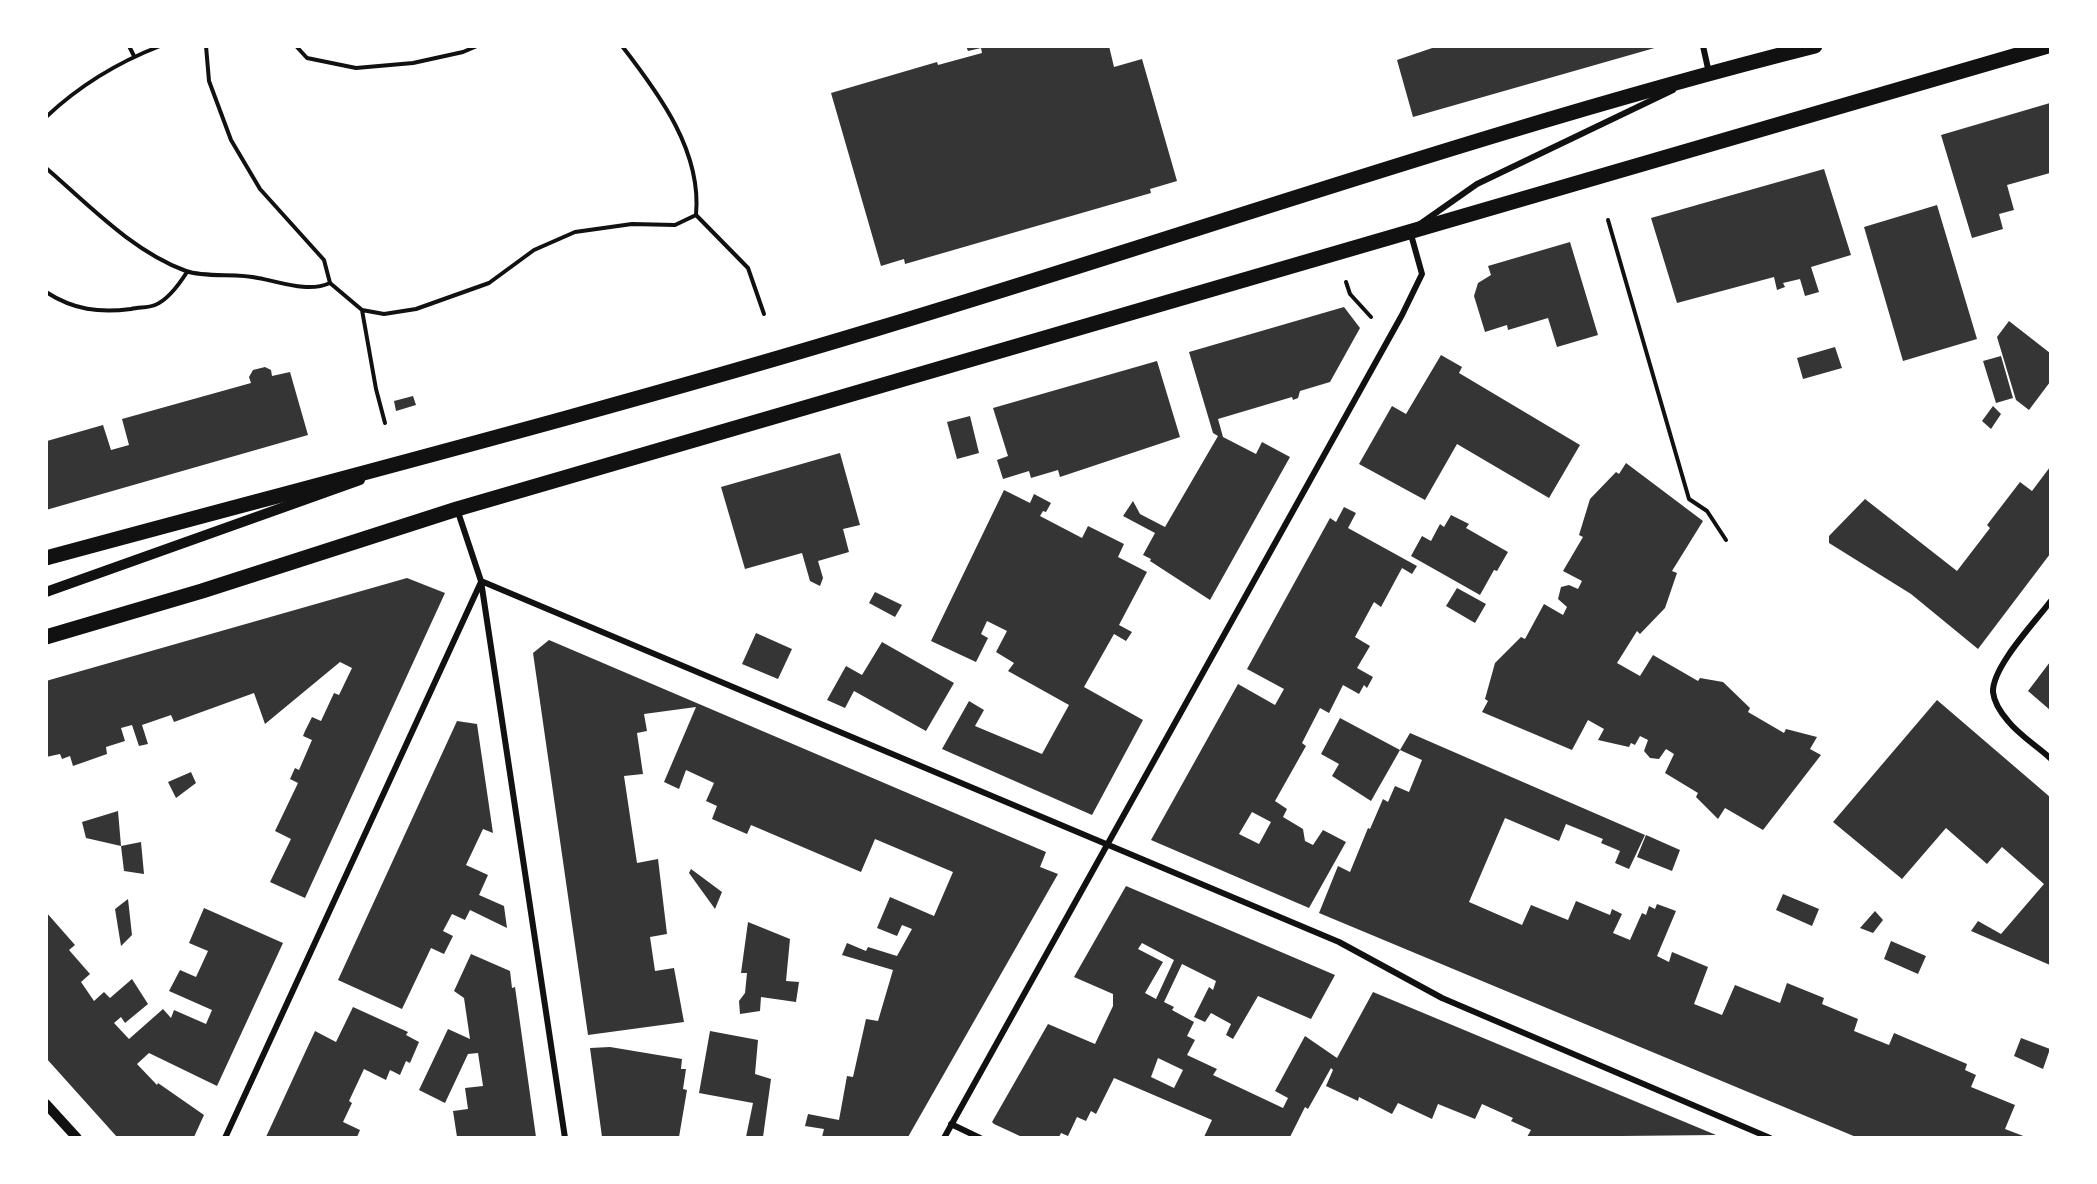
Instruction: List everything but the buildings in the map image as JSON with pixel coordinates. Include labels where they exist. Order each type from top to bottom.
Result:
[{"type":"main road","points":[[46,558],[440,452],[871,330],[1210,226],[1390,166],[1711,72],[1815,46]]},
{"type":"main road","points":[[46,637],[202,591],[457,509],[2048,46]]},
{"type":"street","points":[[944,1137],[1390,337],[1422,274],[1410,231],[1477,184],[1711,72],[1703,46]]},
{"type":"street","points":[[46,592],[440,452]]},
{"type":"street","points":[[457,509],[481,581],[565,1137]]},
{"type":"street","points":[[481,581],[1339,942],[1442,998],[1770,1137]]},
{"type":"street","points":[[225,1137],[481,581]]},
{"type":"street","points":[[2050,602],[2003,665],[1996,678],[1993,693],[2008,722],[2050,758]]},
{"type":"street","points":[[46,1104],[77,1137]]},
{"type":"street","points":[[951,1124],[980,1137]]},
{"type":"path","points":[[129,46],[134,56]]},
{"type":"path","points":[[46,117],[89,81],[134,56],[160,46]]},
{"type":"path","points":[[206,46],[209,81],[231,140],[260,189],[324,260],[330,283],[362,310],[384,314],[416,309],[489,283],[534,250],[575,232],[632,224],[675,225],[696,215]]},
{"type":"path","points":[[296,46],[307,58],[356,68],[413,63],[463,52],[477,46]]},
{"type":"path","points":[[622,46],[657,95],[692,162],[698,195],[696,215]]},
{"type":"path","points":[[46,168],[140,247],[187,272],[246,275],[307,287],[320,287],[330,283]]},
{"type":"path","points":[[696,215],[748,268],[764,314]]},
{"type":"path","points":[[1608,220],[1689,499],[1707,511],[1726,540]]},
{"type":"path","points":[[46,292],[69,306],[89,311],[123,310],[156,305],[178,285],[187,272]]},
{"type":"path","points":[[362,310],[376,389],[385,423]]}]
